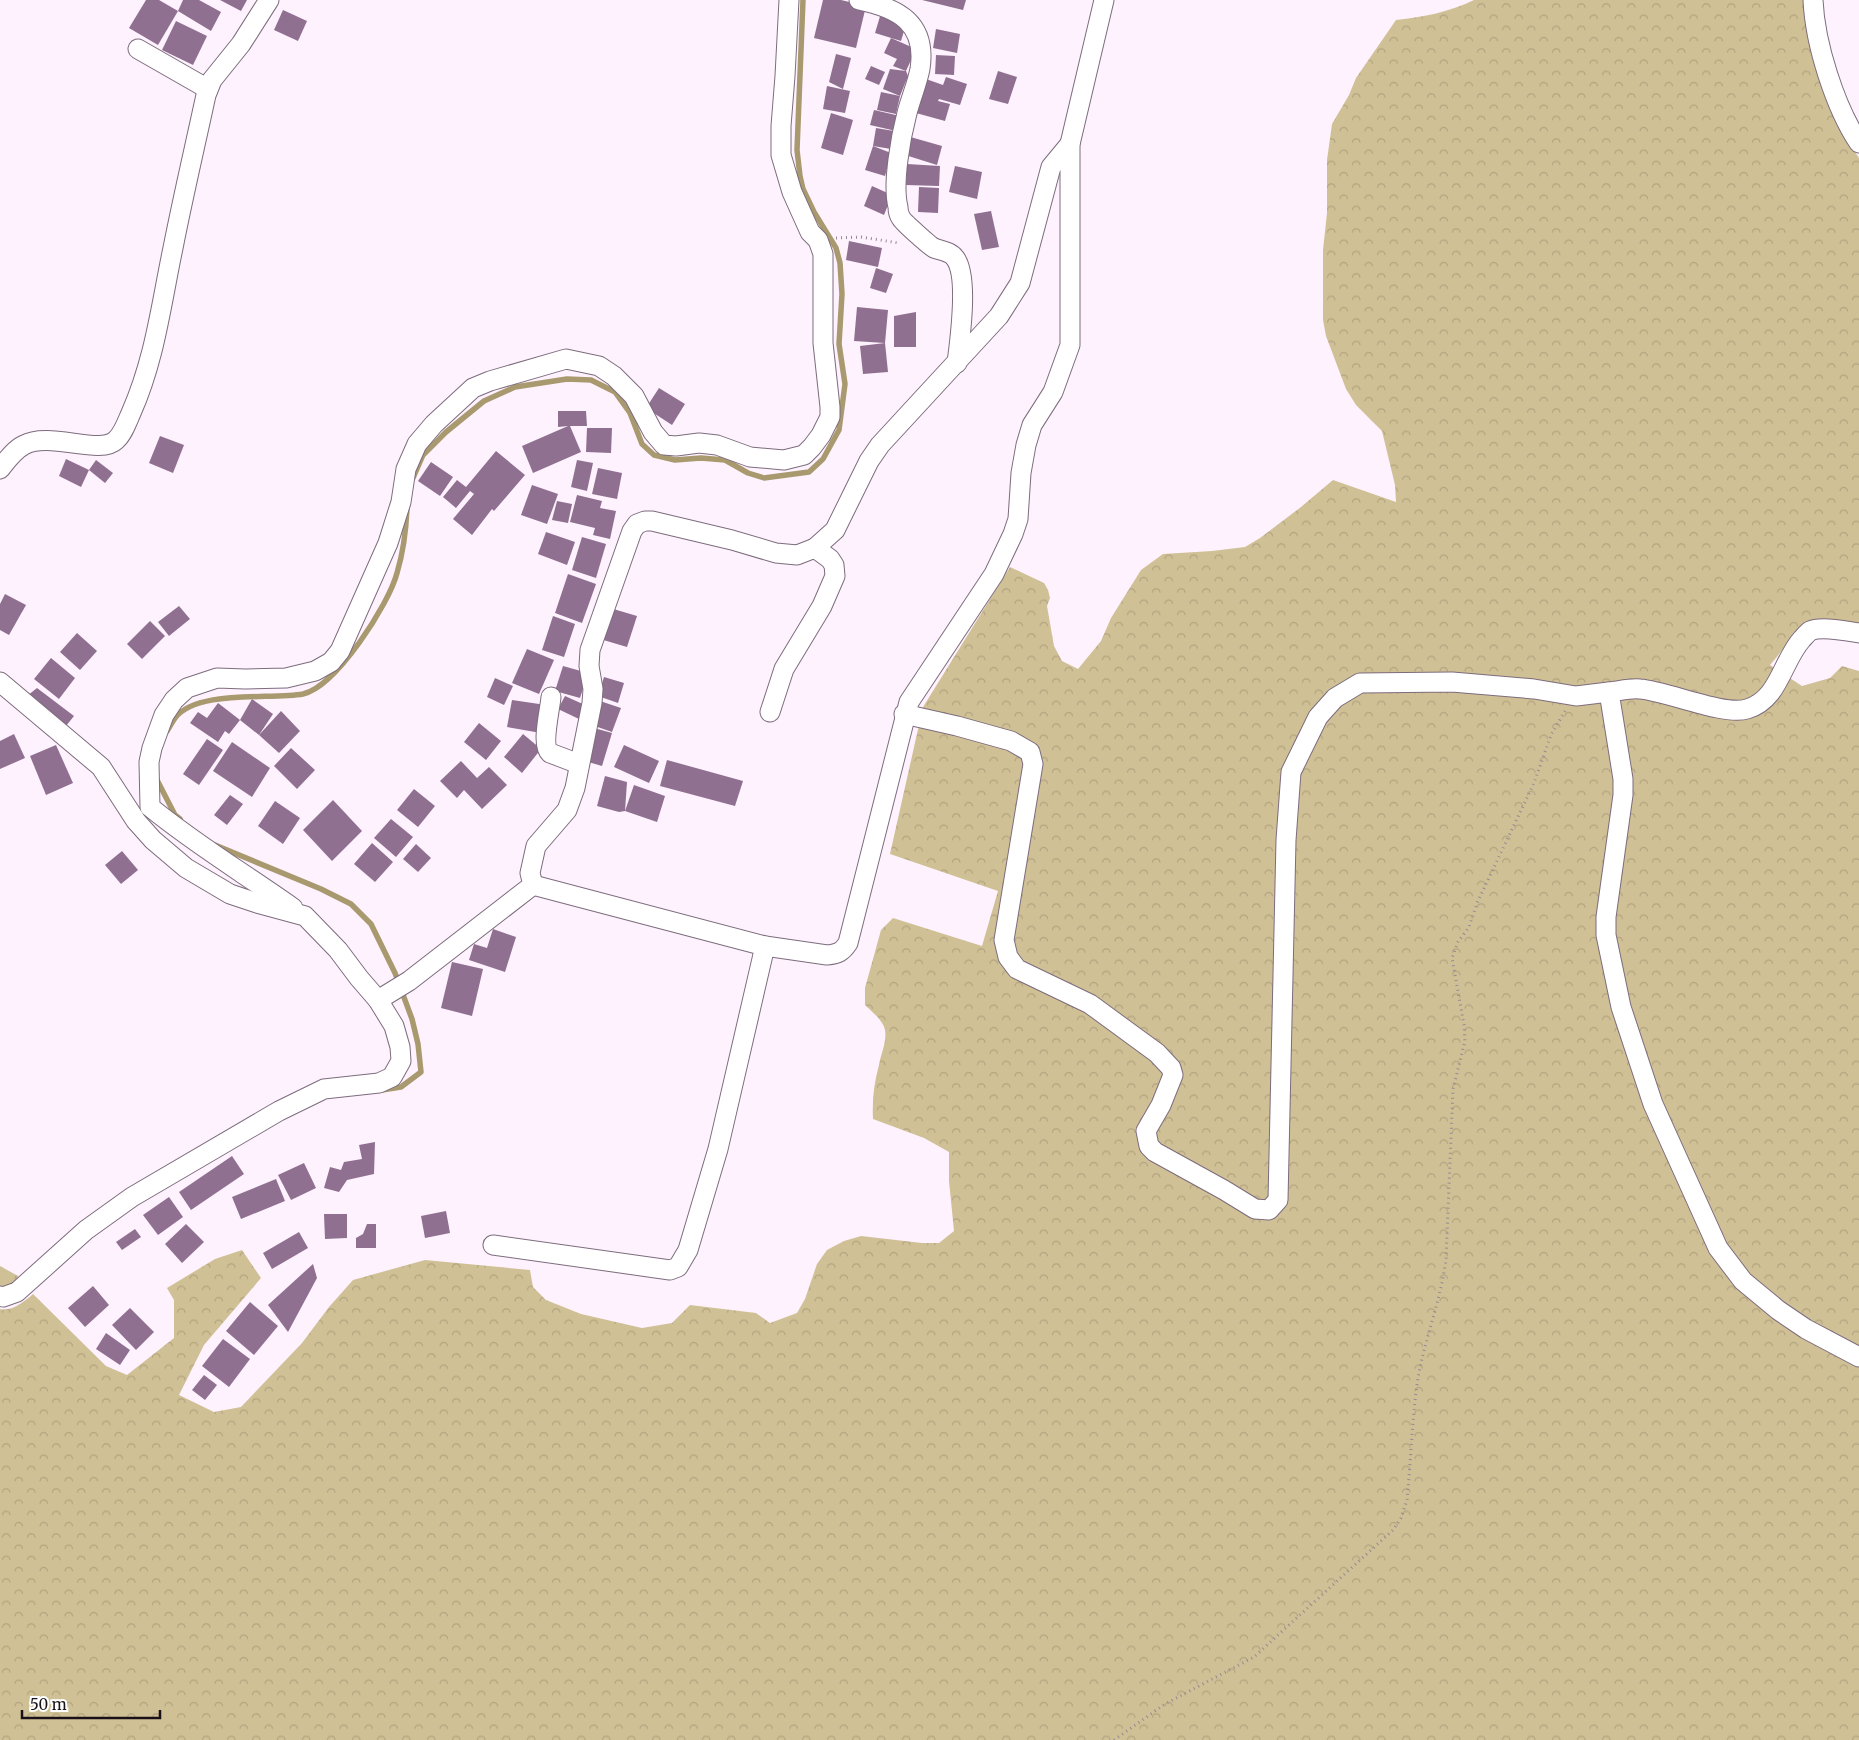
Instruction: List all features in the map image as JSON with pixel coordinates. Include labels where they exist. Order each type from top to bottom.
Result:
[{"type":"street","points":[[0,469],[13,453],[24,445],[37,441],[54,440],[77,444],[108,445],[117,440],[126,425],[149,369],[174,241],[208,89],[212,80],[241,44],[269,0]]},
{"type":"street","points":[[150,807],[149,762],[152,748],[164,715],[174,700],[187,688],[217,678],[245,680],[286,678],[315,671],[331,662],[340,651],[388,543],[400,502],[406,469],[417,444],[434,424],[473,388],[490,380],[566,359],[578,361],[599,366],[614,376],[634,396],[653,432],[664,445],[676,446],[699,443],[717,445],[750,457],[784,460],[804,455],[812,447],[821,435],[830,417],[822,315],[824,264],[818,240],[810,232],[792,192],[781,155],[789,0]]},
{"type":"street","points":[[859,0],[894,11],[907,18],[916,30],[922,48],[920,70],[907,112],[897,166],[897,204],[901,218],[933,248],[947,252],[954,258],[962,276],[957,363]]},
{"type":"street","points":[[533,885],[765,946],[827,955],[843,951],[848,943],[904,714],[909,702],[994,574],[1013,534],[1018,519],[1021,473],[1032,425],[1056,386],[1070,345],[1070,144],[1104,0]]},
{"type":"street","points":[[1813,0],[1820,50],[1846,124],[1859,143]]},
{"type":"street","points":[[138,49],[208,89]]},
{"type":"street","points":[[533,885],[530,873],[536,846],[567,810],[575,788],[592,703],[593,689],[589,666],[590,650],[617,570],[632,531],[637,524],[652,521],[732,540],[776,553],[797,555],[815,548],[835,530],[869,461],[880,445],[999,316],[1020,283],[1051,167],[1070,144]]},
{"type":"street","points":[[770,712],[784,669],[822,606],[835,576],[834,565],[830,559],[815,548]]},
{"type":"street","points":[[904,714],[1011,741],[1030,752],[1033,764],[1004,940],[1008,957],[1017,969],[1090,1004],[1157,1053],[1171,1068],[1173,1075],[1161,1105],[1146,1131],[1149,1146],[1155,1152],[1255,1209],[1269,1210],[1278,1200],[1286,840],[1291,772],[1318,717],[1335,698],[1360,683],[1452,682],[1576,696],[1640,689],[1726,709],[1748,709],[1757,705],[1771,694],[1796,646],[1809,632],[1837,630],[1859,633]]},
{"type":"street","points":[[0,682],[179,832],[233,866],[305,916],[338,950],[378,1000],[394,1026],[400,1047],[401,1061],[392,1077],[379,1083],[324,1089],[279,1111],[132,1198],[86,1230],[16,1292],[3,1297],[0,1296]]},
{"type":"street","points":[[1609,692],[1623,779],[1623,795],[1606,917],[1606,935],[1621,1007],[1653,1104],[1718,1248],[1743,1281],[1778,1310],[1806,1329],[1859,1358]]},
{"type":"street","points":[[552,697],[546,743],[547,751],[550,754],[579,764]]},
{"type":"street","points":[[101,767],[136,820],[153,840],[186,868],[230,894],[305,916]]},
{"type":"street","points":[[378,1000],[409,981],[533,885]]},
{"type":"street","points":[[493,1245],[670,1270],[678,1267],[688,1250],[718,1149],[765,946]]},
{"type":"path","points":[[846,236],[904,244]]},
{"type":"path","points":[[1114,1740],[1165,1704],[1254,1657],[1393,1530],[1401,1518],[1407,1500],[1418,1379],[1427,1337],[1444,1276],[1446,1259],[1453,1089],[1465,1041],[1452,958],[1458,942],[1469,927],[1477,903],[1534,783],[1552,735],[1576,696]]},
{"type":"green space","points":[[1474,0],[1805,0],[1812,52],[1839,128],[1859,158],[1859,625],[1789,642],[1770,665],[1802,686],[1830,678],[1842,666],[1859,671],[1859,1740],[0,1740],[0,1309],[5,1310],[14,1307],[33,1294],[106,1366],[127,1375],[174,1338],[174,1300],[167,1288],[215,1259],[242,1250],[261,1278],[204,1345],[179,1395],[214,1412],[241,1407],[302,1343],[329,1307],[353,1280],[425,1260],[530,1270],[533,1287],[546,1300],[581,1314],[642,1328],[672,1323],[690,1305],[756,1313],[770,1323],[797,1313],[805,1299],[817,1264],[827,1250],[844,1241],[861,1236],[922,1243],[939,1243],[954,1231],[949,1181],[949,1152],[924,1138],[873,1119],[875,1085],[885,1043],[885,1030],[877,1016],[865,1005],[865,988],[881,930],[893,918],[982,946],[998,891],[890,854],[923,707],[1010,567],[1044,583],[1050,598],[1047,606],[1054,646],[1062,661],[1078,669],[1101,641],[1111,618],[1141,570],[1163,554],[1245,547],[1301,507],[1333,480],[1396,502],[1395,485],[1382,431],[1356,405],[1346,389],[1326,336],[1323,320],[1323,250],[1327,213],[1327,160],[1332,124],[1349,95],[1356,78],[1396,20],[1436,13]]},
{"type":"green space","points":[[0,1266],[18,1276],[18,1282],[0,1294]]},
{"type":"building","points":[[146,0],[159,0],[178,11],[158,45],[129,28]]},
{"type":"building","points":[[183,0],[199,0],[221,12],[211,31],[178,11]]},
{"type":"building","points":[[220,0],[247,0],[241,11]]},
{"type":"building","points":[[823,0],[841,0],[866,6],[856,48],[814,38]]},
{"type":"building","points":[[922,0],[966,0],[963,10]]},
{"type":"building","points":[[283,10],[307,21],[298,41],[274,30]]},
{"type":"building","points":[[881,13],[907,21],[901,41],[875,33]]},
{"type":"building","points":[[176,21],[207,36],[193,65],[162,50]]},
{"type":"building","points":[[936,29],[960,34],[957,53],[933,48]]},
{"type":"building","points":[[891,38],[916,49],[906,71],[893,66],[897,59],[884,53]]},
{"type":"building","points":[[836,54],[851,58],[843,89],[829,82]]},
{"type":"building","points":[[936,55],[955,56],[954,75],[935,74]]},
{"type":"building","points":[[871,66],[885,72],[879,85],[865,79]]},
{"type":"building","points":[[890,69],[906,71],[908,76],[900,96],[883,89]]},
{"type":"building","points":[[998,71],[1017,77],[1008,104],[989,99]]},
{"type":"building","points":[[946,77],[967,84],[960,105],[939,99],[938,101],[950,104],[945,121],[916,113],[926,79],[943,85]]},
{"type":"building","points":[[827,86],[850,91],[845,113],[823,109]]},
{"type":"building","points":[[881,92],[900,96],[896,114],[877,110]]},
{"type":"building","points":[[874,110],[900,116],[896,131],[870,125]]},
{"type":"building","points":[[831,113],[853,120],[843,155],[821,148]]},
{"type":"building","points":[[876,128],[900,132],[897,150],[873,146]]},
{"type":"building","points":[[907,136],[942,146],[937,165],[902,154]]},
{"type":"building","points":[[873,146],[891,153],[885,176],[865,170]]},
{"type":"building","points":[[907,164],[940,166],[939,186],[906,185]]},
{"type":"building","points":[[955,166],[982,172],[977,199],[949,192]]},
{"type":"building","points":[[872,186],[892,195],[884,215],[864,206]]},
{"type":"building","points":[[919,187],[939,188],[938,213],[918,212]]},
{"type":"building","points":[[991,211],[999,247],[982,250],[974,214]]},
{"type":"building","points":[[849,241],[882,248],[878,267],[846,260]]},
{"type":"building","points":[[876,268],[893,274],[886,293],[870,288]]},
{"type":"building","points":[[857,307],[888,310],[885,343],[854,341]]},
{"type":"building","points":[[916,312],[916,347],[894,347],[894,316]]},
{"type":"building","points":[[885,343],[888,372],[863,374],[860,346]]},
{"type":"building","points":[[659,388],[685,404],[672,425],[646,408]]},
{"type":"building","points":[[558,411],[586,411],[587,426],[570,426],[581,452],[533,473],[522,446],[568,426],[558,427]]},
{"type":"building","points":[[587,428],[612,428],[611,453],[586,452]]},
{"type":"building","points":[[160,436],[184,445],[173,473],[149,463]]},
{"type":"building","points":[[496,451],[525,475],[494,511],[492,509],[472,535],[453,519],[474,494],[470,491],[456,508],[443,497],[457,480],[466,487]]},
{"type":"building","points":[[66,459],[89,470],[81,487],[59,476]]},
{"type":"building","points":[[96,460],[113,473],[105,483],[89,470]]},
{"type":"building","points":[[577,460],[593,463],[587,491],[571,487]]},
{"type":"building","points":[[431,462],[453,477],[440,496],[418,481]]},
{"type":"building","points":[[598,468],[622,473],[617,499],[592,494]]},
{"type":"building","points":[[532,485],[558,494],[547,524],[521,515]]},
{"type":"building","points":[[577,495],[602,501],[600,508],[616,511],[610,539],[593,535],[595,528],[570,522]]},
{"type":"building","points":[[557,501],[572,504],[568,523],[552,520]]},
{"type":"building","points":[[546,532],[575,542],[567,565],[538,554]]},
{"type":"building","points":[[582,537],[606,544],[596,578],[572,570]]},
{"type":"building","points":[[568,574],[596,584],[582,623],[555,613]]},
{"type":"building","points":[[5,594],[26,605],[9,635],[0,630],[0,604]]},
{"type":"building","points":[[179,606],[190,619],[169,636],[158,622]]},
{"type":"building","points":[[610,608],[637,616],[627,647],[600,639]]},
{"type":"building","points":[[553,616],[575,624],[564,657],[542,650]]},
{"type":"building","points":[[150,621],[165,636],[142,659],[127,644]]},
{"type":"building","points":[[77,633],[97,651],[80,670],[60,652]]},
{"type":"building","points":[[527,649],[554,660],[539,694],[512,683]]},
{"type":"building","points":[[51,658],[75,678],[59,699],[34,679]]},
{"type":"building","points":[[563,666],[588,673],[580,698],[555,691]]},
{"type":"building","points":[[604,677],[624,683],[618,703],[598,696]]},
{"type":"building","points":[[495,678],[513,686],[504,705],[487,697]]},
{"type":"building","points":[[37,688],[74,716],[66,726],[27,696]]},
{"type":"building","points":[[565,696],[585,705],[579,719],[558,709]]},
{"type":"building","points":[[252,699],[273,714],[259,735],[240,720]]},
{"type":"building","points":[[512,700],[546,705],[541,733],[507,727]]},
{"type":"building","points":[[597,700],[621,708],[612,732],[589,724]]},
{"type":"building","points":[[218,703],[240,720],[229,734],[225,731],[218,742],[190,723],[198,712],[207,718]]},
{"type":"building","points":[[281,711],[300,731],[279,753],[259,735]]},
{"type":"building","points":[[479,723],[501,741],[486,760],[464,742]]},
{"type":"building","points":[[594,728],[612,733],[602,766],[585,761]]},
{"type":"building","points":[[14,734],[25,758],[0,769],[0,741]]},
{"type":"building","points":[[523,734],[541,749],[522,773],[504,757]]},
{"type":"building","points":[[207,739],[223,750],[199,785],[183,774]]},
{"type":"building","points":[[232,742],[270,768],[252,797],[213,771]]},
{"type":"building","points":[[56,745],[73,783],[46,795],[30,756]]},
{"type":"building","points":[[624,745],[659,761],[649,783],[614,767]]},
{"type":"building","points":[[291,748],[315,770],[297,789],[274,766]]},
{"type":"building","points":[[667,760],[743,781],[735,806],[660,786]]},
{"type":"building","points":[[461,761],[477,778],[489,767],[507,785],[482,809],[464,790],[457,798],[440,781]]},
{"type":"building","points":[[605,776],[627,782],[625,811],[619,812],[597,806]]},
{"type":"building","points":[[634,785],[665,796],[657,822],[625,811]]},
{"type":"building","points":[[414,789],[435,806],[418,827],[397,810]]},
{"type":"building","points":[[230,795],[243,804],[227,825],[214,815]]},
{"type":"building","points":[[333,800],[362,831],[332,861],[303,830]]},
{"type":"building","points":[[275,801],[300,818],[283,844],[258,826]]},
{"type":"building","points":[[391,819],[413,837],[396,857],[374,838]]},
{"type":"building","points":[[372,843],[393,862],[375,882],[354,864]]},
{"type":"building","points":[[416,844],[431,858],[418,872],[403,859]]},
{"type":"building","points":[[122,851],[138,870],[121,884],[105,865]]},
{"type":"building","points":[[493,929],[516,937],[505,972],[469,960],[474,944],[487,948]]},
{"type":"building","points":[[452,962],[483,969],[472,1016],[441,1008]]},
{"type":"building","points":[[375,1142],[374,1174],[347,1180],[339,1192],[324,1188],[330,1167],[341,1170],[344,1162],[362,1159],[359,1145]]},
{"type":"building","points":[[232,1156],[244,1174],[191,1210],[179,1192]]},
{"type":"building","points":[[304,1163],[316,1188],[291,1200],[278,1175]]},
{"type":"building","points":[[276,1179],[285,1201],[241,1219],[232,1197]]},
{"type":"building","points":[[169,1197],[183,1217],[158,1235],[143,1215]]},
{"type":"building","points":[[446,1211],[450,1233],[425,1238],[421,1216]]},
{"type":"building","points":[[324,1214],[347,1214],[347,1238],[325,1239]]},
{"type":"building","points":[[186,1224],[204,1242],[182,1263],[165,1244]]},
{"type":"building","points":[[367,1224],[376,1224],[376,1248],[356,1248],[356,1238],[363,1234]]},
{"type":"building","points":[[135,1229],[141,1237],[122,1250],[116,1242]]},
{"type":"building","points":[[299,1232],[308,1248],[272,1269],[263,1253]]},
{"type":"building","points":[[313,1264],[317,1278],[288,1332],[268,1305]]},
{"type":"building","points":[[93,1286],[109,1305],[85,1327],[68,1308]]},
{"type":"building","points":[[250,1302],[278,1326],[254,1355],[226,1331]]},
{"type":"building","points":[[130,1308],[154,1332],[136,1350],[112,1325]]},
{"type":"building","points":[[106,1333],[130,1350],[120,1365],[96,1349]]},
{"type":"building","points":[[223,1339],[250,1359],[229,1387],[202,1366]]},
{"type":"building","points":[[204,1375],[217,1385],[205,1400],[192,1390]]},
{"type":"waterway","points":[[413,478],[423,455],[446,432],[484,401],[515,387],[567,379],[591,380],[615,392],[630,413],[642,444],[654,455],[675,460],[701,458],[725,460],[748,473],[764,478],[809,472],[823,459],[839,430],[845,384],[839,344],[842,294],[840,263],[836,248],[814,212],[803,189],[800,176],[797,150],[803,0]]},
{"type":"waterway","points":[[167,731],[175,718],[186,709],[200,703],[235,697],[303,694],[316,688],[330,676],[345,661],[359,642],[384,604],[392,587],[403,550],[407,509]]},
{"type":"waterway","points":[[156,778],[175,815],[180,819]]},
{"type":"waterway","points":[[215,845],[321,889],[351,904],[371,924],[395,973],[412,1019],[418,1044],[421,1072],[401,1087],[382,1090]]}]
